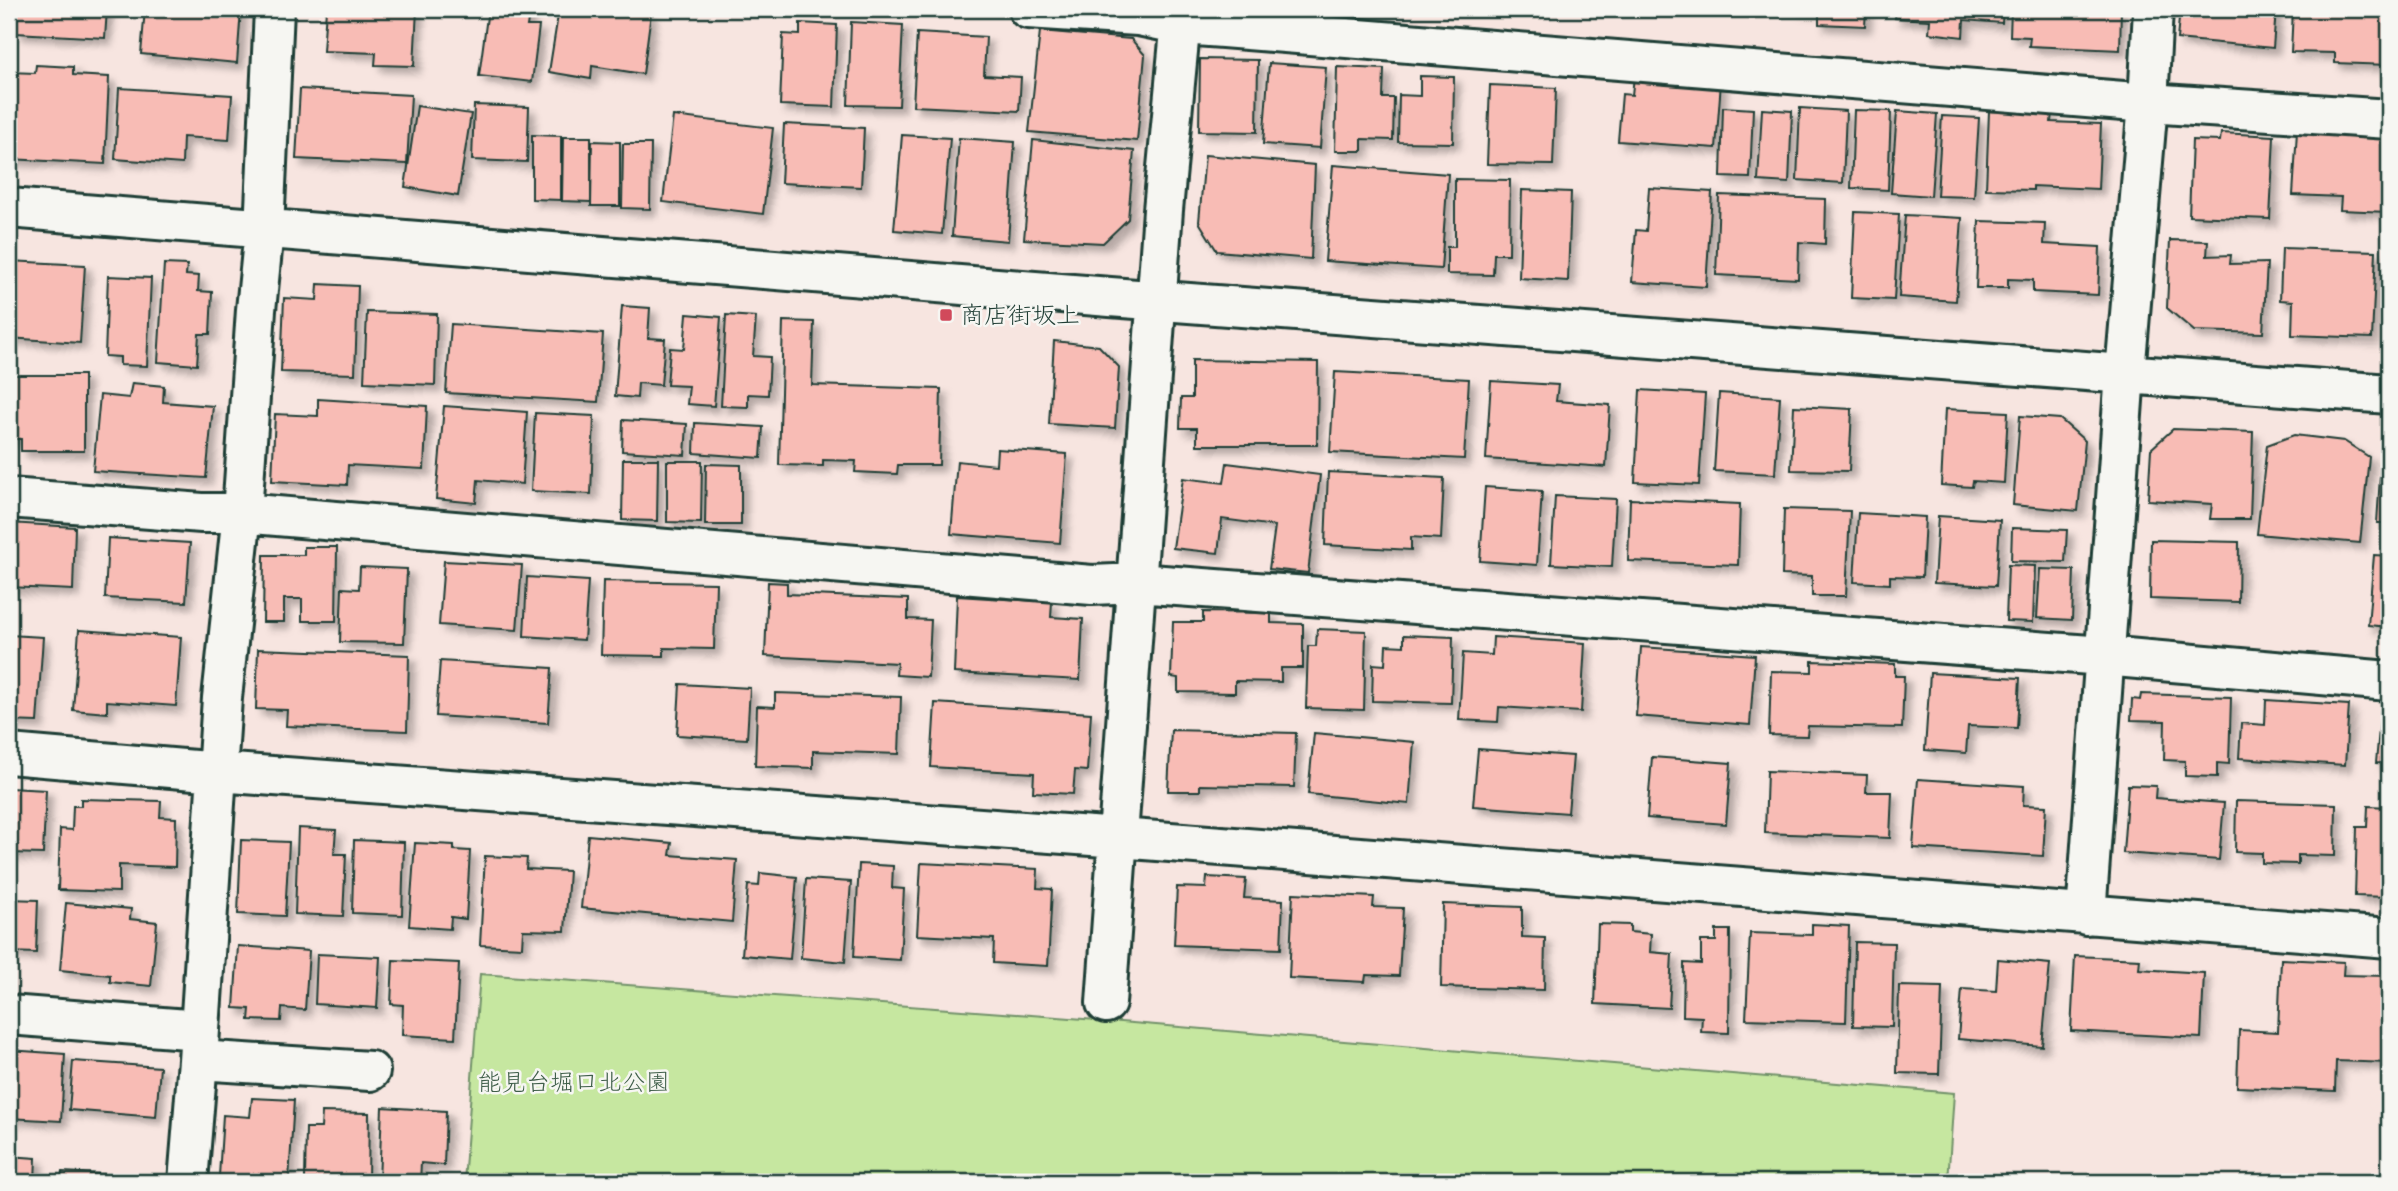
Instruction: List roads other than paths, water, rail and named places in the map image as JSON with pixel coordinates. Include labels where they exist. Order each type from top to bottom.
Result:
[{"type":"street","points":[[188,1182],[222,698],[242,513],[264,230],[274,9]]},
{"type":"street","points":[[1028,9],[1182,17],[2148,103],[2389,119]]},
{"type":"street","points":[[2086,915],[2153,9]]},
{"type":"street","points":[[1106,1003],[1163,210],[1182,17]]},
{"type":"street","points":[[9,208],[1158,301],[2389,394]]},
{"type":"street","points":[[9,498],[202,513],[242,513],[1092,585],[1137,583],[2104,656],[2389,681]]},
{"type":"street","points":[[9,754],[2389,938]]},
{"type":"street","points":[[9,1015],[370,1071]]},
{"type":"place","name":"商店街坂上","points":[[946,315]]},
{"type":"park label","name":"能見台堀口北公園","points":[[574,1082]]}]
